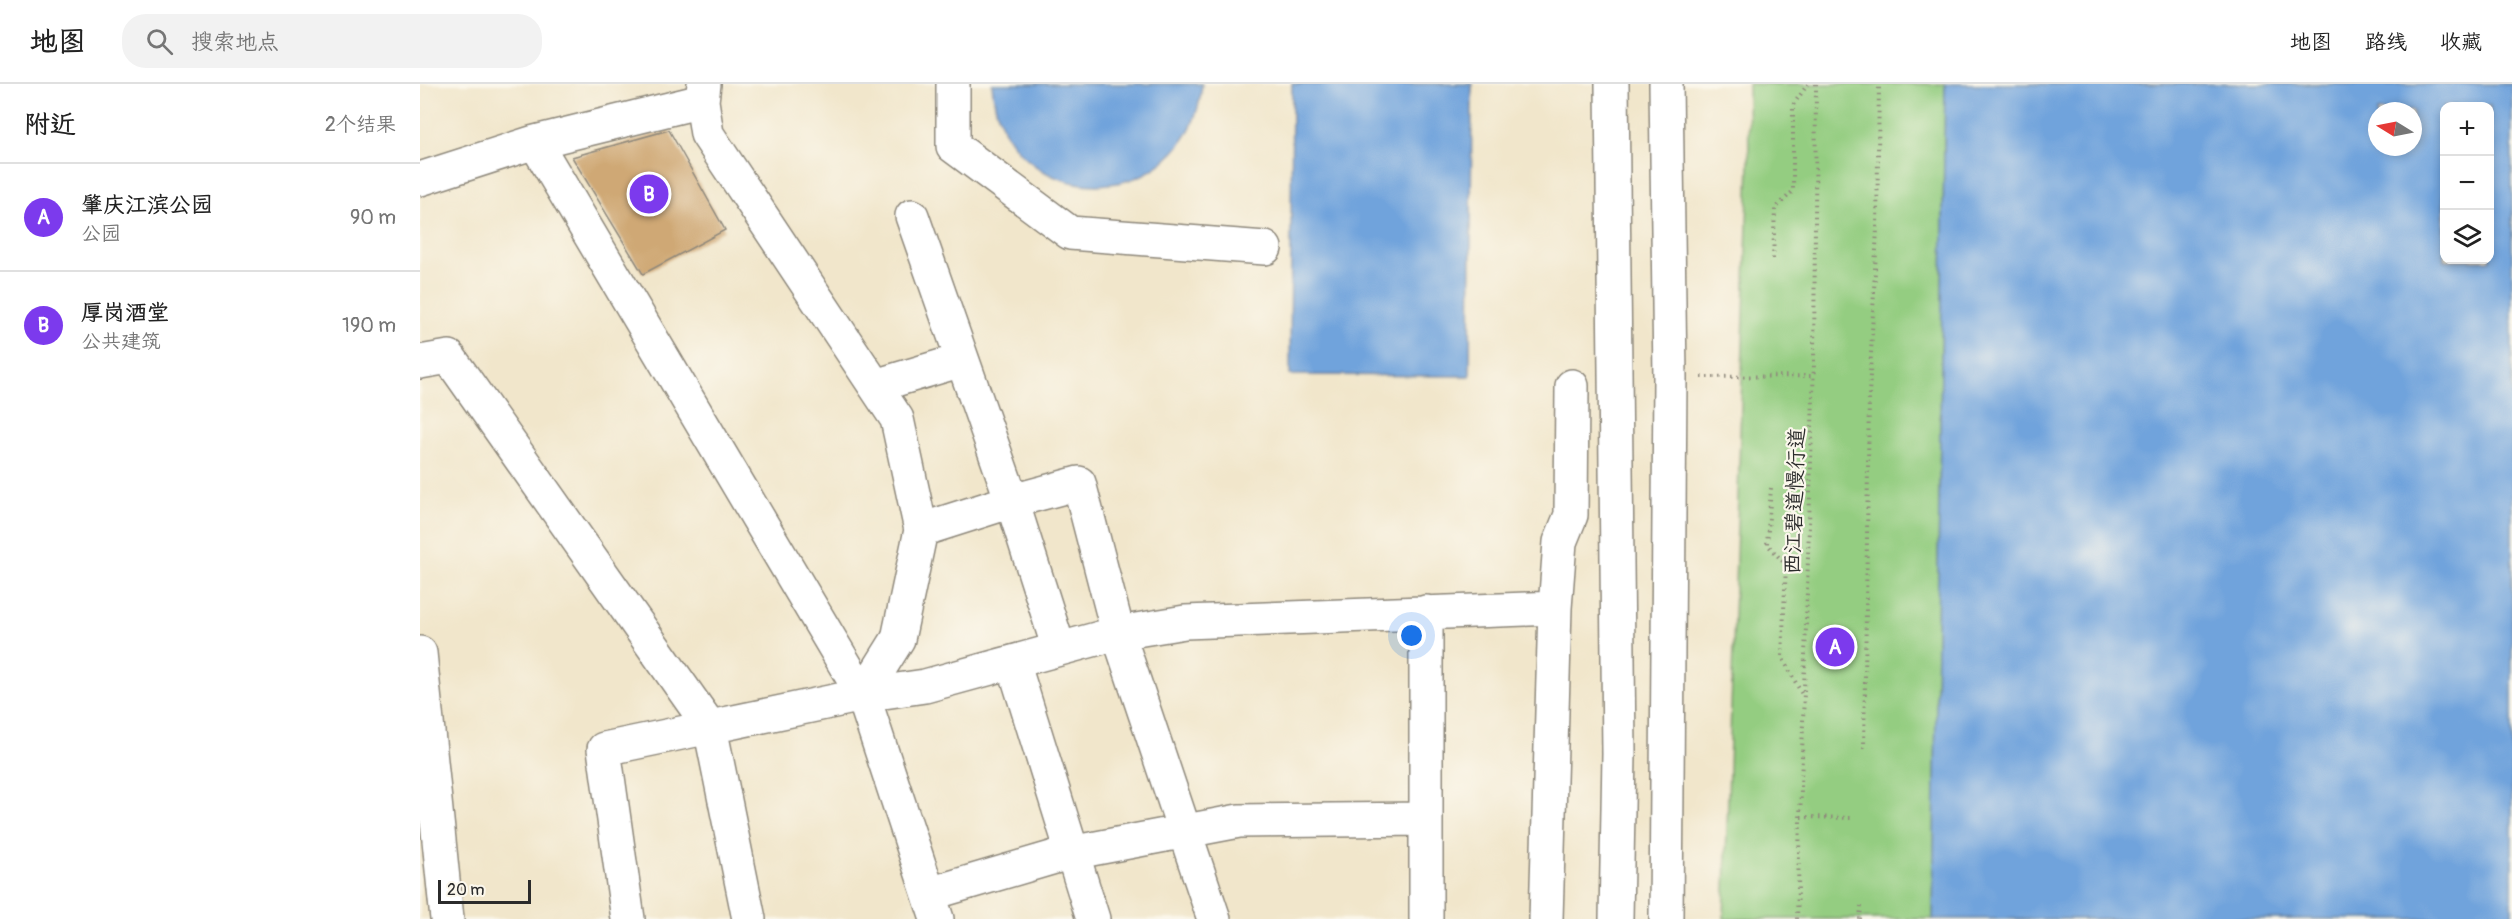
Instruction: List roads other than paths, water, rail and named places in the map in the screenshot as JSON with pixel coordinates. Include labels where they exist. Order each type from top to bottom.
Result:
[{"type":"street","points":[[953,84],[953,146],[1070,233],[1265,248]]},
{"type":"street","points":[[1612,84],[1619,754],[1616,919]]},
{"type":"street","points":[[1666,84],[1670,377],[1666,919]]},
{"type":"street","points":[[420,179],[535,142],[703,93],[707,134],[897,419],[921,530],[898,639],[863,695]]},
{"type":"street","points":[[535,142],[863,695],[933,907],[1073,853],[1239,821],[1426,819]]},
{"type":"street","points":[[912,216],[1012,501],[1059,649]]},
{"type":"street","points":[[420,362],[449,357],[710,728],[749,919]]},
{"type":"street","points":[[875,386],[963,360]]},
{"type":"street","points":[[1546,919],[1555,608],[1552,541],[1571,515],[1572,387]]},
{"type":"street","points":[[921,530],[1012,501],[1079,483],[1118,633],[1214,919]]},
{"type":"street","points":[[628,919],[604,749],[863,695],[924,686],[1118,633],[1185,622],[1555,608]]},
{"type":"street","points":[[1426,612],[1426,919]]},
{"type":"street","points":[[420,653],[447,919]]},
{"type":"street","points":[[1013,662],[1094,919]]},
{"type":"water","points":[[992,84],[1202,84],[1190,128],[1166,160],[1133,179],[1096,185],[1060,178],[1027,160],[1003,128]]},
{"type":"water","points":[[1292,84],[1472,84],[1470,376],[1290,375]]},
{"type":"water","points":[[1945,84],[2512,84],[2512,919],[1933,919]]},
{"type":"place","name":"厚岗酒堂","points":[[649,194]]},
{"type":"place","name":"肇庆江滨公园","points":[[1835,647]]}]
